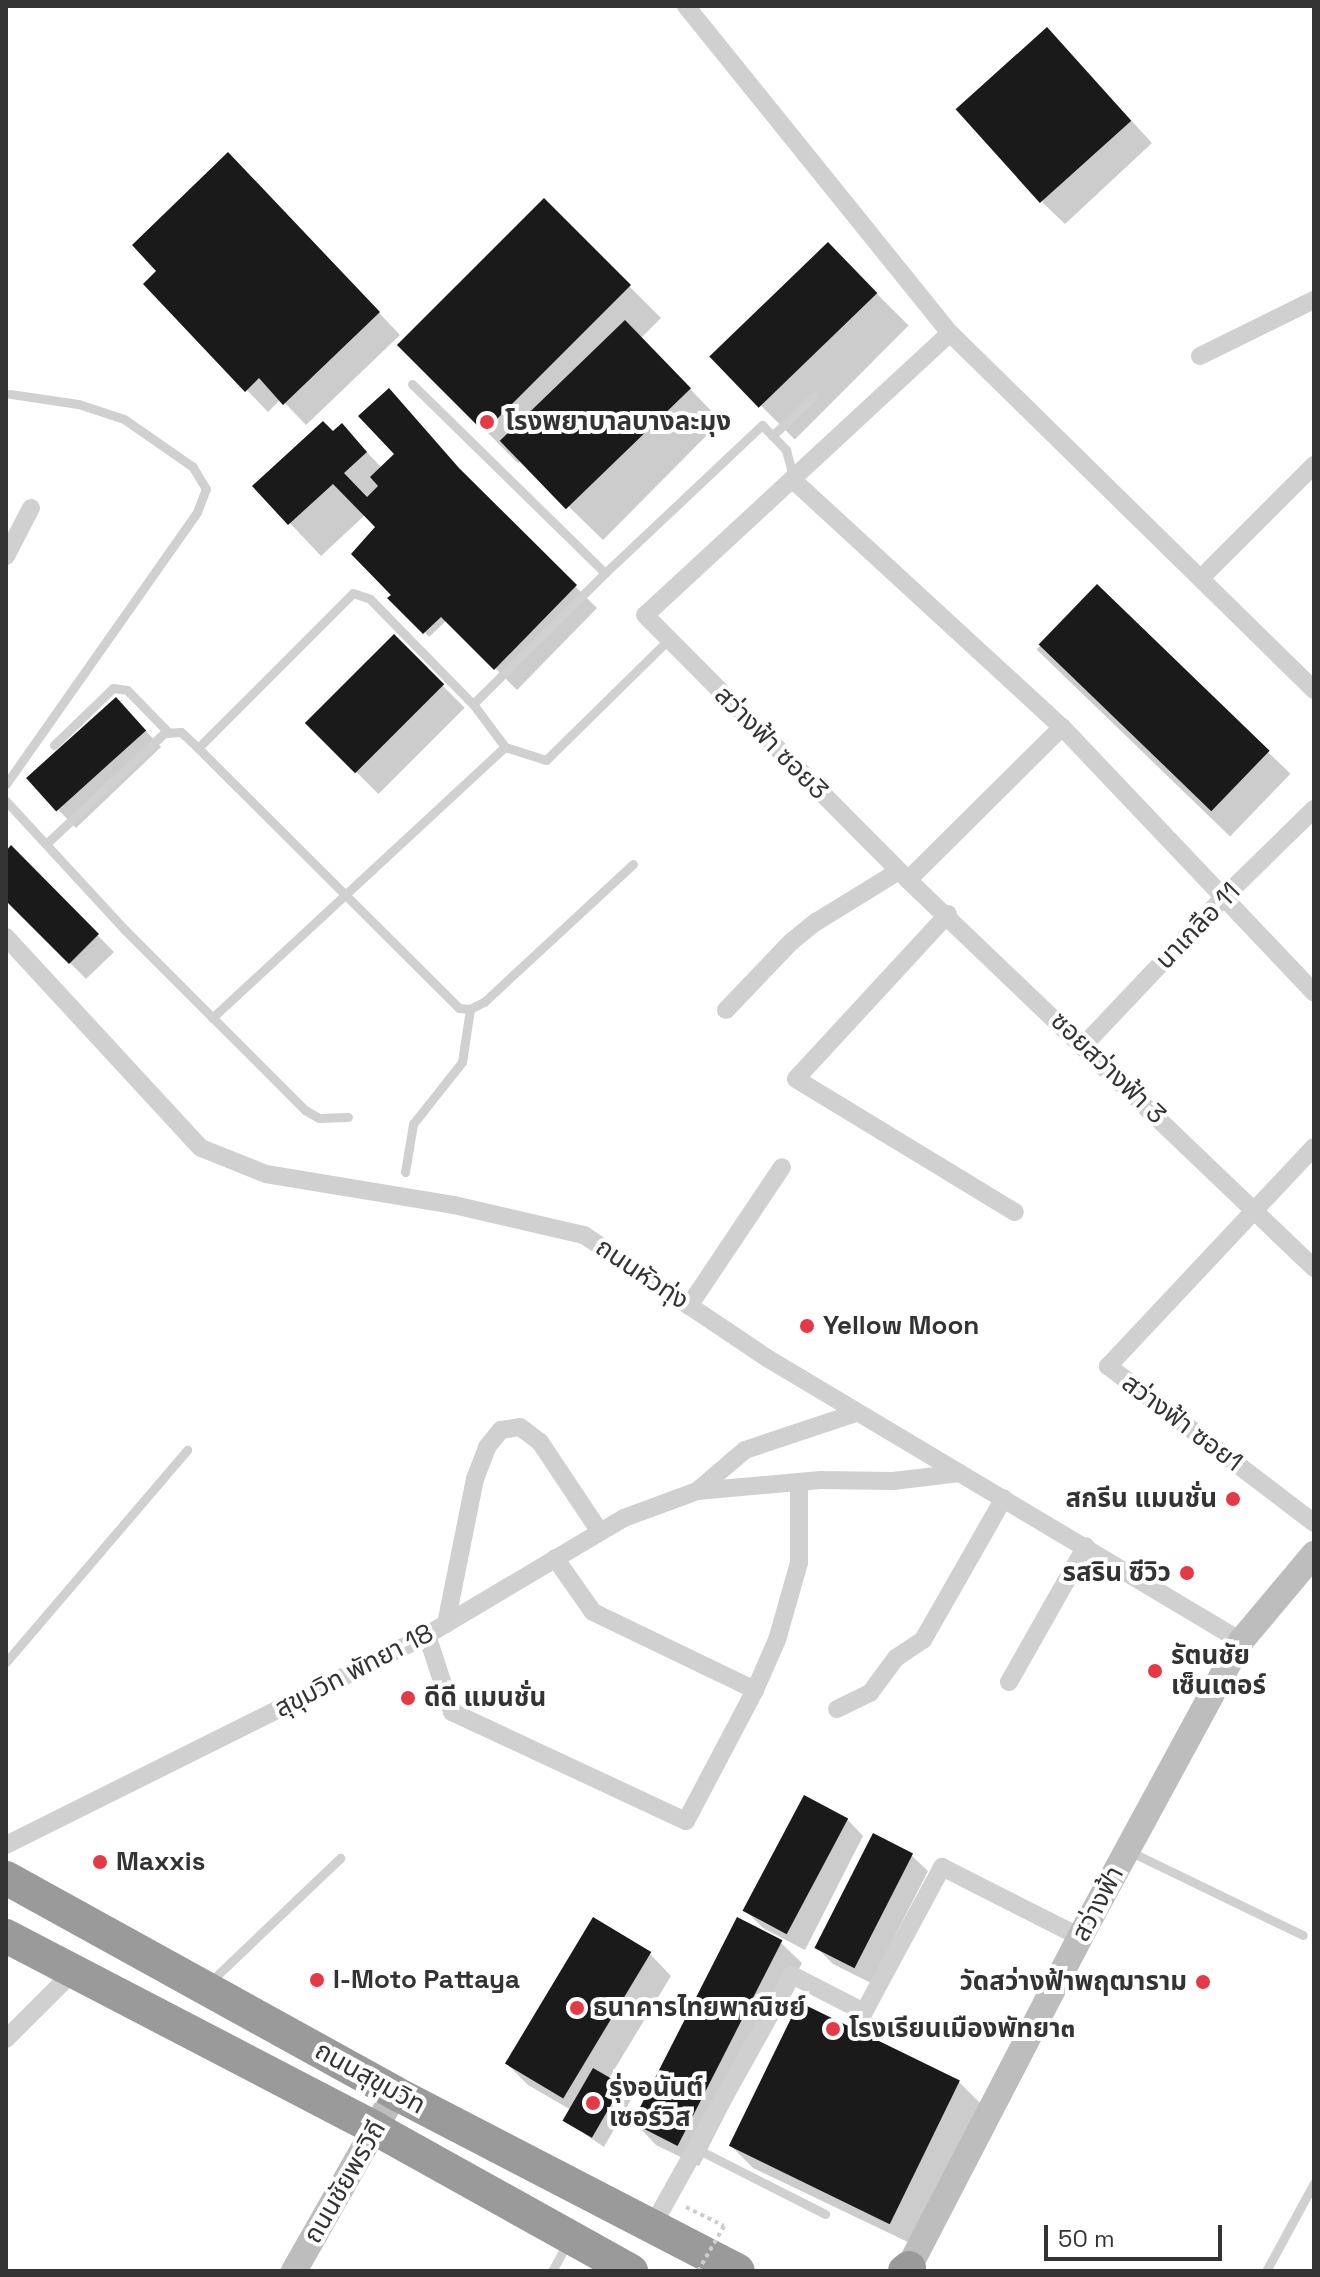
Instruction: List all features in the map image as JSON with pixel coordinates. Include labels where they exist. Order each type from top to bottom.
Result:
[{"type":"highway","name":"ถนนสุขุมวิท","points":[[6,1878],[395,2093],[738,2271]]},
{"type":"highway","name":"ถนนสุขุมวิท","points":[[6,1936],[376,2129],[631,2271]]},
{"type":"street","points":[[686,6],[950,333],[1314,690]]},
{"type":"street","points":[[1200,356],[1314,300]]},
{"type":"street","points":[[950,333],[793,480],[1062,727],[1314,993]]},
{"type":"street","points":[[1201,578],[1314,465]]},
{"type":"street","name":"สว่างฟ้า ซอย3","points":[[793,480],[645,615],[903,875]]},
{"type":"street","points":[[6,556],[31,508]]},
{"type":"street","points":[[726,1010],[816,922],[903,875],[1062,727]]},
{"type":"street","name":"นาเกลือ 11","points":[[1084,1045],[1222,899],[1314,809]]},
{"type":"street","name":"ซอยสว่างฟ้า 3","points":[[903,875],[948,914],[1314,1268]]},
{"type":"street","points":[[948,914],[796,1079],[1015,1212]]},
{"type":"street","name":"ถนนหัวทุ่ง","points":[[6,937],[201,1148],[266,1174],[454,1205],[584,1235],[856,1413],[1086,1546],[1241,1641]]},
{"type":"street","points":[[1254,1208],[1314,1147]]},
{"type":"street","points":[[689,1306],[782,1167]]},
{"type":"street","name":"สว่างฟ้า ซอย1","points":[[1254,1208],[1108,1366],[1314,1523]]},
{"type":"street","name":"สุขุมวิท พัทยา 18","points":[[697,1491],[745,1450],[856,1413]]},
{"type":"street","points":[[446,1624],[475,1479],[487,1447],[501,1430],[520,1427],[540,1442],[600,1532]]},
{"type":"street","name":"สุขุมวิท พัทยา 18","points":[[6,1845],[427,1635],[624,1518],[697,1491],[799,1482],[893,1481],[960,1473]]},
{"type":"street","points":[[427,1635],[452,1712],[686,1821],[755,1690],[777,1640],[799,1563],[799,1482]]},
{"type":"street","points":[[837,1709],[870,1693],[896,1658],[923,1640],[1004,1498]]},
{"type":"street","points":[[1009,1682],[1086,1546]]},
{"type":"street","name":"สว่างฟ้า","points":[[907,2270],[1080,1937],[1241,1641],[1314,1554]]},
{"type":"street","points":[[555,1558],[593,1612],[755,1690]]},
{"type":"street","points":[[653,2225],[792,1975],[864,2012],[942,1867],[1080,1937]]},
{"type":"street","points":[[6,2039],[73,1972]]},
{"type":"street","name":"ถนนชัยพรวิถี","points":[[294,2271],[395,2093]]},
{"type":"lane","points":[[412,384],[605,573]]},
{"type":"lane","points":[[6,784],[197,512],[206,489],[193,467],[124,419],[78,404],[10,394]]},
{"type":"lane","points":[[772,436],[813,397]]},
{"type":"lane","points":[[473,704],[605,573],[762,425],[786,450],[793,480]]},
{"type":"lane","points":[[198,748],[353,593],[370,599],[473,704],[505,747],[546,760],[668,640]]},
{"type":"lane","points":[[54,745],[113,688],[127,690],[135,696],[169,733]]},
{"type":"lane","points":[[46,844],[146,747],[169,733],[181,732],[449,1000],[470,1009]]},
{"type":"lane","points":[[212,1018],[505,747]]},
{"type":"lane","points":[[6,801],[212,1018],[312,1116],[348,1117]]},
{"type":"lane","points":[[405,1172],[413,1124],[462,1062],[470,1009],[499,989],[633,864]]},
{"type":"lane","points":[[6,1662],[51,1613],[187,1450]]},
{"type":"lane","points":[[1127,1850],[1303,1935]]},
{"type":"lane","points":[[205,1987],[340,1858]]},
{"type":"lane","points":[[695,2148],[825,2214]]},
{"type":"lane","points":[[1266,2271],[1314,2183]]},
{"type":"lane","points":[[552,2271],[570,2238]]},
{"type":"path","points":[[698,2271],[724,2226],[705,2217]]},
{"type":"building","points":[[1047,27],[1131,121],[1040,203],[956,109]]},
{"type":"building","points":[[228,152],[380,312],[283,405],[259,378],[245,392],[143,284],[156,271],[132,245]]},
{"type":"building","points":[[544,198],[631,285],[484,432],[397,345]]},
{"type":"building","points":[[828,242],[877,293],[759,408],[709,357]]},
{"type":"building","points":[[625,320],[691,388],[566,509],[500,441]]},
{"type":"building","points":[[389,388],[459,468],[577,585],[494,670],[441,617],[423,634],[387,598],[391,595],[351,554],[375,527],[333,484],[288,525],[252,486],[323,421],[333,431],[342,423],[367,452],[344,473],[367,497],[378,486],[370,477],[394,454],[358,416]]},
{"type":"building","points":[[1097,584],[1270,751],[1211,811],[1039,644]]},
{"type":"building","points":[[394,634],[444,684],[355,773],[305,723]]},
{"type":"building","points":[[116,697],[146,730],[56,811],[26,778]]},
{"type":"building","points":[[11,845],[99,934],[69,964],[6,901],[6,851]]},
{"type":"building","points":[[804,1795],[848,1818],[787,1934],[742,1911]]},
{"type":"building","points":[[873,1833],[913,1853],[855,1968],[814,1948]]},
{"type":"building","name":"ธนาคารไทยพาณิชย์","points":[[593,1917],[651,1952],[563,2099],[505,2064]]},
{"type":"building","points":[[737,1917],[782,1940],[678,2146],[632,2123]]},
{"type":"building","points":[[799,2002],[960,2080],[890,2224],[729,2146]]},
{"type":"building","name":"รุ่งอนันต์ เซอร์วิส","points":[[593,2068],[622,2085],[592,2138],[562,2121]]},
{"type":"place","name":"โรงพยาบาลบางละมุง","points":[[487,422]]},
{"type":"place","name":"Yellow Moon","points":[[807,1326]]},
{"type":"place","name":"สกรีน แมนชั่น","points":[[1233,1499]]},
{"type":"place","name":"รสริน ซีวิว","points":[[1187,1573]]},
{"type":"place","name":"รัตนชัย เซ็นเตอร์","points":[[1155,1671]]},
{"type":"place","name":"ดีดี แมนชั่น","points":[[408,1698]]},
{"type":"place","name":"Maxxis","points":[[100,1862]]},
{"type":"place","name":"I-Moto Pattaya","points":[[317,1980]]},
{"type":"place","name":"วัดสว่างฟ้าพฤฒาราม","points":[[1203,1982]]},
{"type":"place","name":"ธนาคารไทยพาณิชย์","points":[[577,2008]]},
{"type":"place","name":"โรงเรียนเมืองพัทยา๓","points":[[833,2029]]},
{"type":"place","name":"รุ่งอนันต์ เซอร์วิส","points":[[593,2103]]}]
